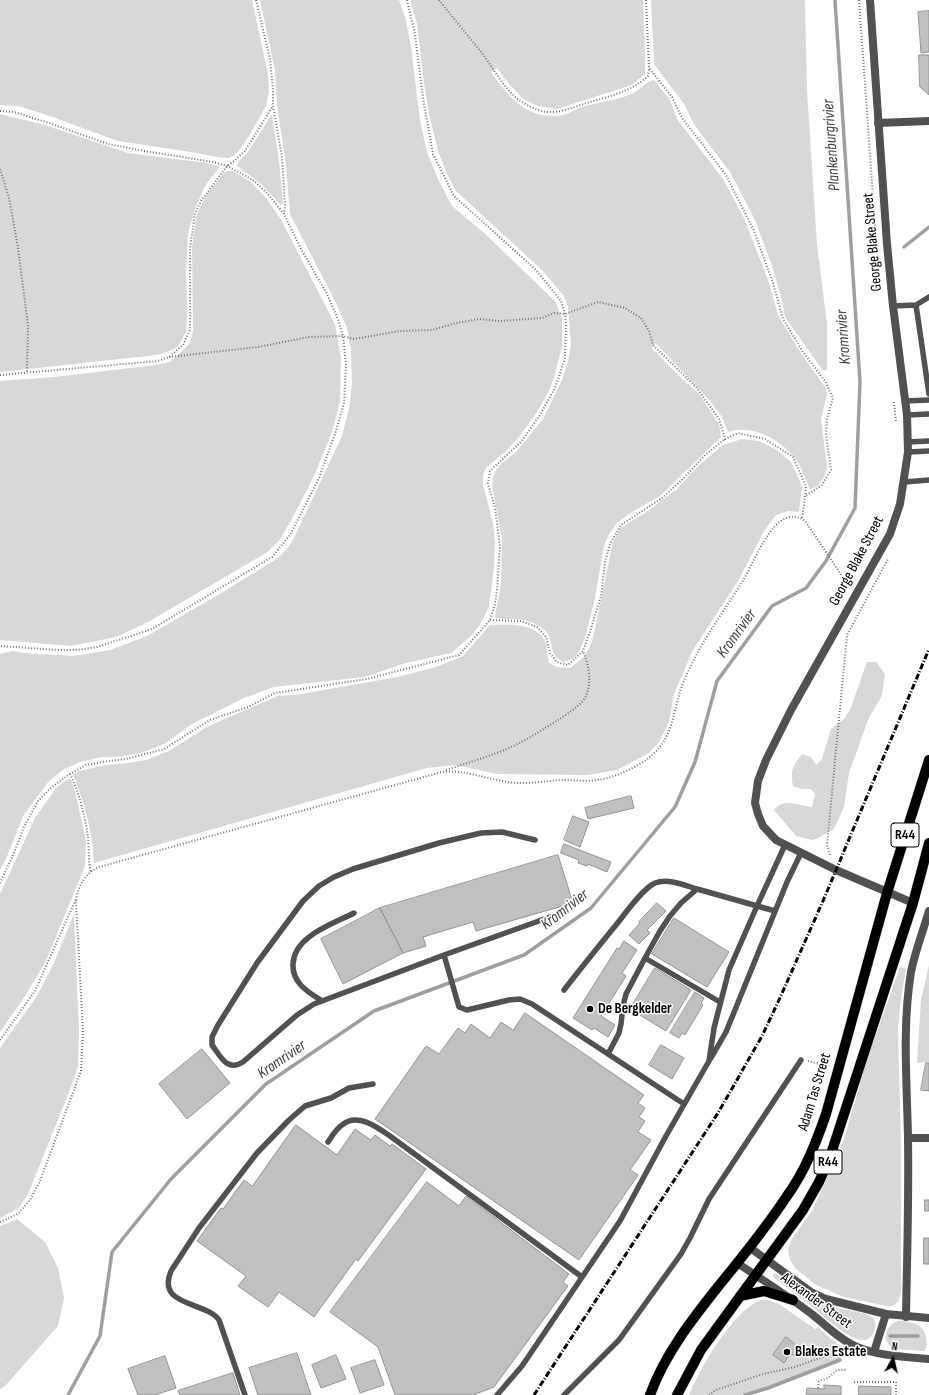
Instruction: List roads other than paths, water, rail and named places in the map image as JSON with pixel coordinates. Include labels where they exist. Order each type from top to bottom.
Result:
[{"type":"main road","name":"Adam Tas Street","points":[[650,1395],[653,1386],[673,1349],[698,1312],[788,1196],[814,1148],[826,1114],[887,893],[929,760]]},
{"type":"main road","name":"R44","points":[[677,1395],[701,1350],[803,1210],[819,1182],[830,1157],[913,904],[929,843]]},
{"type":"main road","points":[[740,1296],[764,1291],[793,1300]]},
{"type":"street","name":"George Blake Street","points":[[870,0],[887,244],[893,306],[907,415],[908,452],[904,482],[900,504],[890,534],[791,710],[766,760],[758,781],[755,803],[763,826],[771,835],[785,845],[913,904]]},
{"type":"street","points":[[878,124],[929,121]]},
{"type":"street","points":[[906,1317],[908,1138],[906,1009],[912,966],[929,911]]},
{"type":"street","points":[[908,1138],[929,1138]]},
{"type":"street","name":"Alexander Street","points":[[749,1247],[811,1292],[826,1299],[886,1314],[929,1318]]},
{"type":"street","name":"Alexander Street","points":[[737,1263],[793,1300],[840,1338],[857,1347],[902,1357],[929,1359]]},
{"type":"street","points":[[874,1352],[886,1314]]},
{"type":"lane","points":[[893,306],[916,305],[929,297]]},
{"type":"lane","points":[[916,305],[929,394]]},
{"type":"lane","points":[[905,401],[929,400]]},
{"type":"lane","points":[[907,415],[929,414]]},
{"type":"lane","points":[[908,442],[929,441]]},
{"type":"lane","points":[[908,452],[929,451]]},
{"type":"lane","points":[[904,482],[929,480]]},
{"type":"lane","points":[[534,840],[502,832],[481,833],[439,843],[353,869],[334,877],[319,886],[303,901],[257,963],[218,1025],[212,1037],[212,1045],[225,1062],[229,1065],[238,1066],[297,1015],[322,1001],[334,998],[550,917]]},
{"type":"lane","points":[[709,1061],[714,1028],[729,970],[785,845]]},
{"type":"lane","points":[[497,1395],[522,1366],[620,1221],[684,1104],[726,1032],[775,911],[801,853]]},
{"type":"lane","points":[[564,990],[631,906],[647,889],[662,881],[672,882],[775,911]]},
{"type":"lane","points":[[608,1054],[619,1033],[626,994],[645,958],[670,916],[681,903],[697,889]]},
{"type":"lane","points":[[322,1001],[300,985],[294,976],[292,967],[293,958],[296,950],[302,942],[311,935],[354,912]]},
{"type":"lane","points":[[444,956],[459,1007],[467,1010],[509,1000],[520,1000],[532,1004],[684,1104]]},
{"type":"lane","points":[[645,958],[720,1002]]},
{"type":"lane","points":[[564,1395],[619,1340],[681,1254],[709,1198],[801,1060]]},
{"type":"lane","points":[[245,1395],[221,1322],[214,1314],[179,1300],[174,1296],[168,1284],[168,1277],[199,1228],[247,1165],[269,1139],[289,1120],[306,1106],[331,1098],[349,1088],[373,1084]]},
{"type":"lane","points":[[328,1142],[341,1125],[347,1121],[361,1120],[371,1124],[390,1136],[582,1277]]},
{"type":"waterway","name":"Kromrivier","points":[[68,1395],[100,1336],[112,1252],[171,1179],[266,1084],[374,1011],[524,955],[591,908],[675,807],[695,762],[717,681],[772,606],[806,588],[826,561],[855,508],[860,382],[835,0]]},
{"type":"waterway","name":"Kromrivier","points":[[904,247],[929,227]]},
{"type":"waterway","points":[[890,1336],[918,1336]]},
{"type":"waterway","points":[[745,1395],[768,1388],[840,1360]]},
{"type":"railway","points":[[534,1395],[718,1113],[762,1036],[823,901],[929,649]]},
{"type":"place","name":"De Bergkelder","points":[[590,1009]]},
{"type":"place","name":"Blakes Estate","points":[[787,1352]]},
{"type":"water label","name":"Plankenburgrivier","points":[[832,145]]}]
